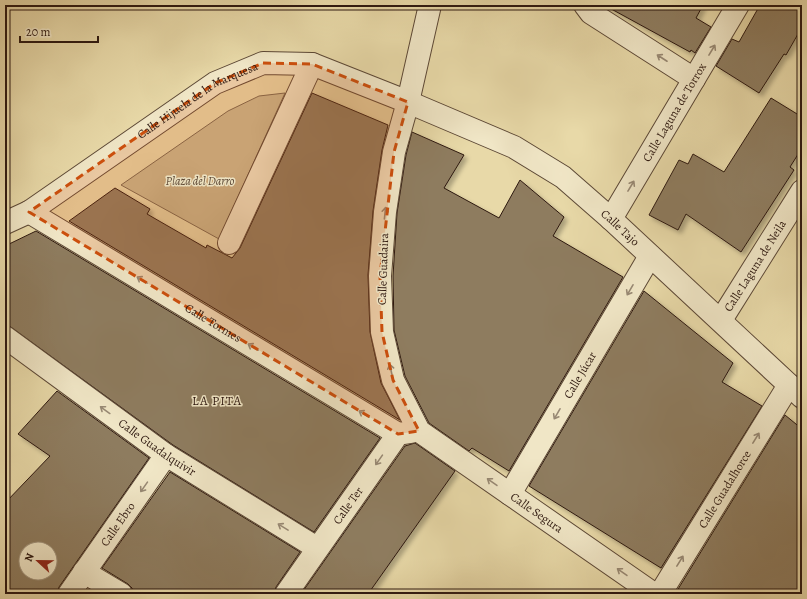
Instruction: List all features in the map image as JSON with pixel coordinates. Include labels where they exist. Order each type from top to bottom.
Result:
[{"type":"street","name":"Calle Guadaira","points":[[419,431],[392,380],[382,332],[380,276],[385,212],[393,159],[408,102],[430,5]]},
{"type":"street","points":[[585,5],[591,13],[694,80]]},
{"type":"street","name":"Calle Laguna de Torrox","points":[[611,219],[738,5]]},
{"type":"street","name":"Calle Hijuela de la Marquesa","points":[[5,223],[29,212],[215,83],[262,63],[312,64],[408,102]]},
{"type":"street","points":[[229,243],[312,64]]},
{"type":"street","name":"Calle Tajo","points":[[408,102],[514,147],[563,177],[721,320],[796,391]]},
{"type":"street","name":"Calle Laguna de Neila","points":[[721,320],[802,191]]},
{"type":"street","name":"Calle Tormes","points":[[29,212],[398,434]]},
{"type":"street","name":"Calle Júcar","points":[[510,494],[650,256]]},
{"type":"street","name":"Calle Guadalquivir","points":[[5,337],[166,455],[317,548]]},
{"type":"street","name":"Calle Guadalhorce","points":[[660,594],[796,391]]},
{"type":"street","points":[[398,434],[419,431]]},
{"type":"street","name":"Calle Segura","points":[[419,431],[654,594]]},
{"type":"street","name":"Calle Ter","points":[[286,594],[398,434]]},
{"type":"street","name":"Calle Ebro","points":[[69,594],[166,455]]},
{"type":"street","points":[[84,572],[121,594]]},
{"type":"highlighted area","points":[[263,63],[312,64],[408,102],[394,152],[380,276],[382,332],[393,380],[419,431],[398,434],[29,212],[215,83]]},
{"type":"green space","name":"Plaza del Darro","points":[[285,93],[219,239],[121,185],[228,111],[259,96]]},
{"type":"building","points":[[604,5],[703,5],[696,18],[711,27],[695,53],[691,50],[690,52]]},
{"type":"building","points":[[760,5],[802,5],[802,27],[786,55],[784,54],[759,93],[716,66],[732,39],[739,42]]},
{"type":"building","points":[[312,93],[388,125],[382,150],[373,211],[368,275],[370,332],[381,383],[400,420],[69,221],[115,188],[150,209],[147,214],[206,248],[207,245],[232,258],[240,248]]},
{"type":"building","points":[[771,98],[802,117],[802,148],[790,167],[794,170],[741,252],[686,214],[678,230],[649,215],[679,160],[688,164],[693,154],[724,172]]},
{"type":"building","points":[[412,132],[464,155],[444,188],[499,218],[520,180],[564,217],[553,236],[623,277],[509,471],[472,448],[469,451],[429,423],[405,376],[394,330],[393,276],[397,213],[406,155]]},
{"type":"building","points":[[36,231],[380,438],[314,532],[173,445],[5,323],[5,246]]},
{"type":"building","points":[[644,291],[733,363],[722,382],[762,406],[661,568],[529,486]]},
{"type":"building","points":[[57,391],[149,458],[59,587],[57,594],[5,594],[5,503],[50,456],[18,434]]},
{"type":"building","points":[[785,415],[802,429],[802,594],[675,594]]},
{"type":"building","points":[[415,443],[455,471],[368,594],[301,594],[405,446]]},
{"type":"building","points":[[170,472],[300,552],[276,587],[274,594],[133,594],[132,588],[128,584],[102,568]]},
{"type":"district","name":"LA PITA","points":[[217,400]]}]
